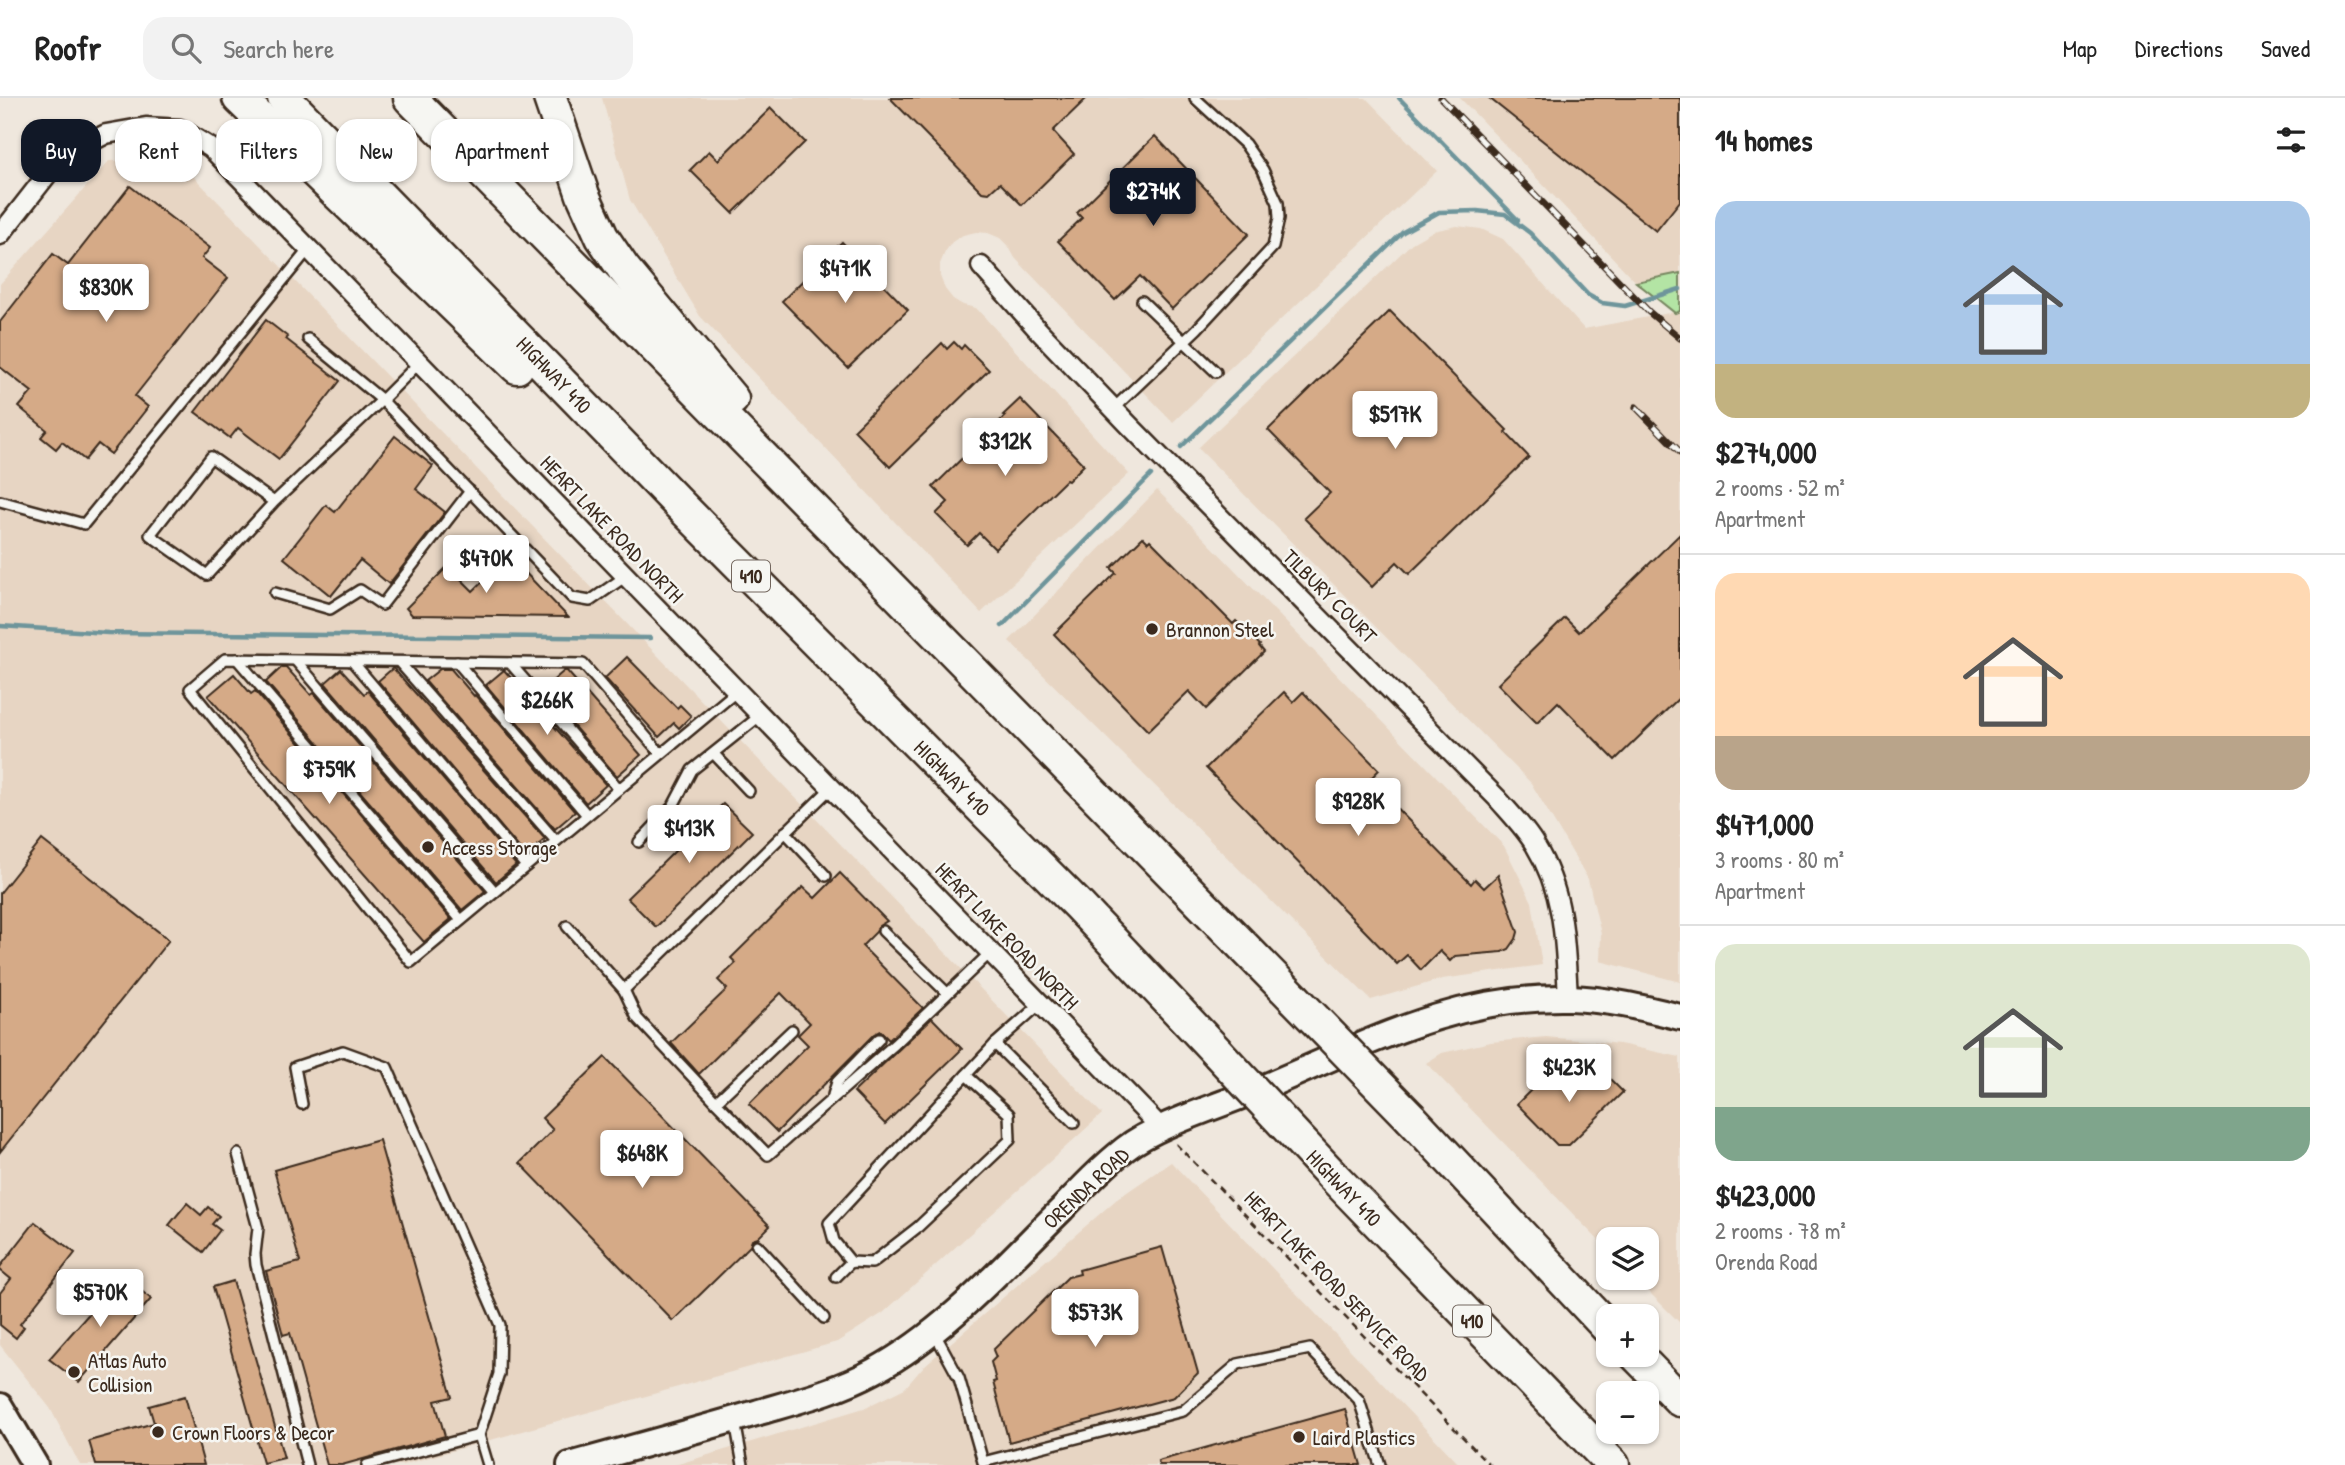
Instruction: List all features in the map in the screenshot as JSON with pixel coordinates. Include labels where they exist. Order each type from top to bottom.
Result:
[{"type":"highway","points":[[239,98],[602,448],[678,503]]},
{"type":"highway","name":"HIGHWAY 410","points":[[284,98],[678,503],[1079,906],[1332,1175],[1613,1465]]},
{"type":"highway","points":[[410,98],[1411,1118],[1596,1315]]},
{"type":"highway","points":[[550,98],[583,195],[602,237],[623,268],[746,416],[800,494]]},
{"type":"highway","points":[[1648,1367],[1680,1400]]},
{"type":"street","name":"HEART LAKE ROAD NORTH","points":[[0,235],[61,157],[106,134],[146,127],[180,129],[211,148],[1162,1129]]},
{"type":"street","name":"TILBURY COURT","points":[[981,266],[1114,409],[1497,798],[1534,843],[1549,872],[1562,912],[1568,998]]},
{"type":"street","name":"ORENDA ROAD","points":[[570,1465],[603,1461],[832,1390],[874,1371],[906,1351],[962,1306],[1101,1169],[1129,1146],[1162,1129],[1401,1027],[1450,1012],[1497,1003],[1568,998],[1616,1003],[1680,1017]]},
{"type":"street","points":[[3,1418],[34,1465]]},
{"type":"lane","points":[[1114,409],[1185,341],[1273,247],[1279,218],[1278,203],[1257,161],[1245,144],[1195,98]]},
{"type":"lane","points":[[0,500],[84,524],[308,250]]},
{"type":"lane","points":[[1142,301],[1216,372]]},
{"type":"lane","points":[[308,339],[383,400],[572,598],[590,601],[626,576]]},
{"type":"lane","points":[[274,502],[211,457],[150,535],[207,575],[274,502],[418,364]]},
{"type":"lane","points":[[275,593],[330,609],[360,590],[382,605],[470,491]]},
{"type":"lane","points":[[661,754],[583,664],[225,659],[190,689],[411,961],[587,816],[737,691]]},
{"type":"lane","points":[[237,659],[461,920]]},
{"type":"lane","points":[[296,661],[495,892]]},
{"type":"lane","points":[[352,661],[526,866]]},
{"type":"lane","points":[[399,662],[556,841]]},
{"type":"lane","points":[[457,662],[587,816]]},
{"type":"lane","points":[[510,663],[619,789]]},
{"type":"lane","points":[[639,842],[673,806],[692,771],[761,715]]},
{"type":"lane","points":[[713,754],[749,791]]},
{"type":"lane","points":[[624,989],[831,788]]},
{"type":"lane","points":[[786,832],[826,876]]},
{"type":"lane","points":[[567,926],[624,989],[636,1018],[768,1155],[895,1044],[991,952]]},
{"type":"lane","points":[[883,931],[947,993]]},
{"type":"lane","points":[[851,1262],[834,1241],[829,1223],[995,1044],[1040,1003]]},
{"type":"lane","points":[[716,1102],[792,1030]]},
{"type":"lane","points":[[832,1097],[837,1082],[879,1039]]},
{"type":"lane","points":[[995,1044],[1074,1123]]},
{"type":"lane","points":[[302,1104],[295,1067],[344,1051],[387,1067],[500,1325],[499,1374],[479,1436],[488,1465]]},
{"type":"lane","points":[[836,1277],[851,1262],[872,1263],[918,1227],[1010,1140],[1009,1114],[966,1075]]},
{"type":"lane","points":[[238,1154],[258,1228],[256,1265],[307,1465]]},
{"type":"lane","points":[[757,1245],[824,1318]]},
{"type":"lane","points":[[933,1330],[959,1378],[980,1464],[1183,1411],[1238,1364],[1310,1349],[1359,1400],[1380,1465]]},
{"type":"lane","points":[[734,1419],[743,1465]]},
{"type":"lane","points":[[367,1465],[479,1436]]},
{"type":"path","name":"HEART LAKE ROAD SERVICE ROAD","points":[[1162,1129],[1490,1465]]},
{"type":"shaded area","points":[[602,98],[1366,98],[1437,171],[1173,422],[1015,258],[1000,238],[976,232],[963,235],[952,242],[940,264],[940,276],[945,289],[953,299],[976,308],[1129,474],[981,613],[700,316],[630,200]]},
{"type":"shaded area","points":[[1460,98],[1680,98],[1680,273],[1636,282]]},
{"type":"shaded area","points":[[109,161],[115,161],[115,182],[199,182],[1102,1114],[883,1313],[837,1342],[402,1465],[80,1465],[50,1408],[0,1345],[0,284],[90,182],[101,182],[101,170]]},
{"type":"shaded area","points":[[1457,226],[1481,229],[1503,239],[1584,329],[1680,311],[1680,982],[1600,961],[1601,934],[1588,879],[1531,783],[1198,448],[1412,243],[1433,231]]},
{"type":"shaded area","points":[[1157,490],[1504,846],[1532,902],[1542,965],[1442,979],[1371,1000],[1009,641]]},
{"type":"shaded area","points":[[1546,1037],[1620,1044],[1680,1057],[1680,1323],[1647,1290],[1659,1290],[1659,1227],[1596,1227],[1596,1238],[1426,1063],[1442,1053],[1491,1042]]},
{"type":"shaded area","points":[[1171,1162],[1460,1465],[675,1465],[864,1408],[905,1388],[924,1366],[1117,1199]]},
{"type":"green space","points":[[1680,273],[1680,311],[1675,313],[1636,282]]},
{"type":"building","points":[[890,98],[1087,98],[1053,131],[1074,154],[1022,205],[1000,183],[989,193],[982,192]]},
{"type":"building","points":[[1489,98],[1680,98],[1680,201],[1656,231]]},
{"type":"building","points":[[771,108],[805,142],[733,213],[690,170],[709,151],[718,160]]},
{"type":"building","points":[[1155,136],[1249,234],[1172,309],[1140,276],[1115,300],[1058,241],[1082,218],[1077,213]]},
{"type":"building","points":[[130,186],[210,248],[202,258],[228,278],[135,396],[148,407],[111,454],[98,444],[85,460],[62,442],[56,449],[41,437],[47,430],[19,407],[32,392],[0,367],[0,322],[53,254],[68,265]]},
{"type":"building","points":[[842,242],[908,310],[848,368],[782,301]]},
{"type":"building","points":[[1390,311],[1507,430],[1505,432],[1529,457],[1409,574],[1397,562],[1372,587],[1304,518],[1330,493],[1268,430]]},
{"type":"building","points":[[266,320],[340,381],[279,459],[238,428],[230,438],[195,412]]},
{"type":"building","points":[[954,342],[961,349],[964,345],[989,370],[890,467],[854,430],[942,343],[947,349]]},
{"type":"building","points":[[1020,399],[1084,465],[995,549],[979,533],[967,545],[936,514],[948,502],[933,487]]},
{"type":"building","points":[[395,436],[433,466],[416,489],[445,512],[389,584],[360,560],[331,596],[284,558],[326,505],[335,512]]},
{"type":"building","points":[[1680,534],[1680,697],[1615,760],[1558,702],[1537,723],[1498,684],[1565,618],[1579,632]]},
{"type":"building","name":"Brannon Steel","points":[[1143,537],[1148,542],[1150,540],[1233,624],[1236,621],[1264,652],[1206,709],[1189,691],[1148,731],[1054,634],[1116,573],[1111,568]]},
{"type":"building","points":[[504,552],[516,553],[516,563],[568,617],[412,615],[406,608],[448,566],[473,591],[504,561]]},
{"type":"building","points":[[627,657],[677,708],[680,705],[691,716],[679,728],[674,723],[659,737],[605,678]]},
{"type":"building","points":[[282,667],[286,667],[311,695],[314,693],[485,891],[462,910],[266,682]]},
{"type":"building","points":[[393,668],[545,839],[526,856],[378,681]]},
{"type":"building","points":[[341,669],[364,694],[368,691],[516,865],[496,882],[325,683]]},
{"type":"building","points":[[440,669],[451,669],[575,812],[555,829],[425,681]]},
{"type":"building","points":[[504,670],[606,785],[586,803],[486,685]]},
{"type":"building","points":[[567,671],[641,755],[617,776],[542,690]]},
{"type":"building","points":[[234,674],[251,694],[255,691],[451,919],[424,942],[208,696]]},
{"type":"building","points":[[1284,692],[1293,702],[1303,692],[1379,770],[1369,780],[1471,884],[1475,879],[1484,888],[1498,875],[1518,932],[1509,949],[1455,956],[1450,961],[1440,951],[1421,970],[1407,955],[1397,964],[1206,768]]},
{"type":"building","points":[[723,804],[752,832],[656,927],[627,898]]},
{"type":"building","points":[[42,840],[169,940],[0,1152],[0,893]]},
{"type":"building","points":[[840,873],[887,921],[879,926],[862,946],[923,1008],[889,1040],[880,1031],[874,1034],[777,1132],[749,1104],[808,1045],[798,1035],[810,1023],[781,993],[699,1074],[671,1043],[727,989],[718,980],[736,963],[731,958],[803,887],[815,898]]},
{"type":"building","points":[[932,1018],[962,1049],[885,1124],[854,1092]]},
{"type":"building","points":[[605,1057],[770,1226],[758,1238],[752,1240],[750,1246],[673,1321],[520,1163],[553,1130],[542,1118]]},
{"type":"building","points":[[1549,1072],[1562,1072],[1570,1080],[1583,1081],[1591,1073],[1604,1073],[1623,1092],[1569,1145],[1557,1145],[1517,1104]]},
{"type":"building","points":[[379,1140],[452,1397],[435,1401],[445,1436],[342,1465],[327,1465],[290,1333],[283,1335],[266,1271],[300,1262],[274,1170]]},
{"type":"building","points":[[187,1203],[201,1215],[208,1207],[219,1216],[212,1224],[220,1230],[203,1252],[169,1225]]},
{"type":"building","points":[[35,1222],[75,1253],[20,1324],[24,1327],[16,1338],[0,1325],[0,1293],[11,1279],[0,1267]]},
{"type":"building","points":[[1162,1247],[1198,1373],[1174,1397],[1009,1442],[993,1382],[996,1381],[991,1362],[996,1357],[993,1350],[1068,1277],[1080,1274],[1079,1270]]},
{"type":"building","points":[[123,1275],[151,1299],[79,1382],[49,1359]]},
{"type":"building","points":[[233,1281],[284,1458],[263,1463],[213,1287]]},
{"type":"building","name":"Crown Floors & Decor","points":[[185,1396],[204,1465],[96,1465],[89,1441],[154,1423],[149,1406]]},
{"type":"building","name":"Laird Plastics","points":[[1345,1409],[1361,1465],[1159,1465],[1158,1461]]},
{"type":"waterway","points":[[1399,98],[1518,220]]},
{"type":"waterway","points":[[1181,447],[1403,232],[1439,212],[1477,211],[1505,214],[1530,233],[1588,295],[1602,303],[1625,306],[1680,289]]},
{"type":"waterway","points":[[1002,626],[1151,475]]},
{"type":"waterway","points":[[0,626],[108,633],[650,638]]},
{"type":"railway","points":[[1441,98],[1649,312],[1680,338]]},
{"type":"railway","points":[[1636,407],[1680,452]]},
{"type":"place","name":"Brannon Steel","points":[[1152,629]]},
{"type":"place","name":"Access Storage","points":[[428,847]]},
{"type":"place","name":"Atlas Auto Collision","points":[[74,1372]]},
{"type":"place","name":"Crown Floors & Decor","points":[[158,1432]]},
{"type":"place","name":"Laird Plastics","points":[[1299,1437]]}]
